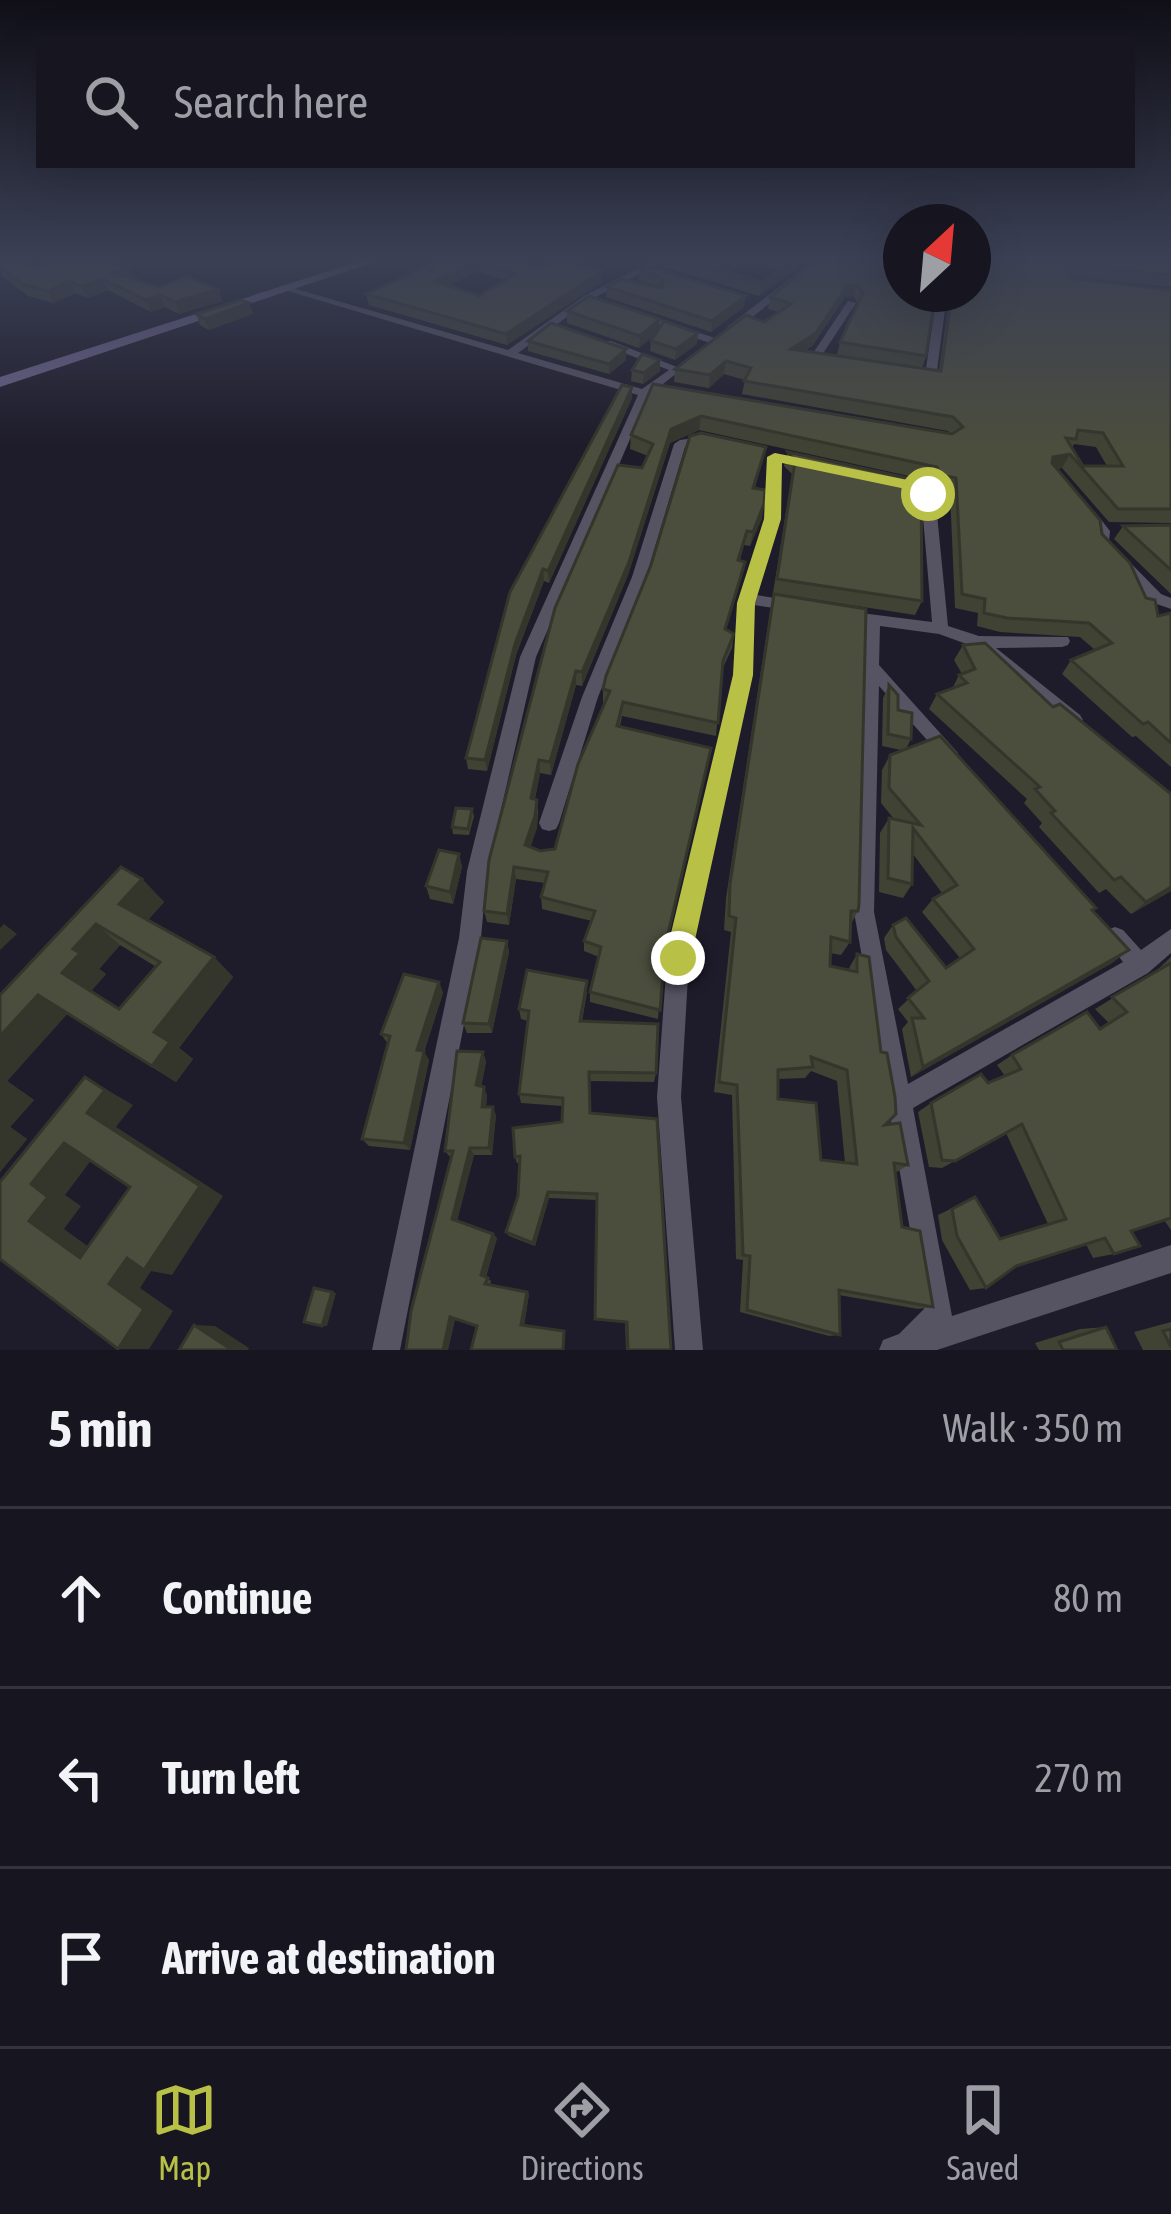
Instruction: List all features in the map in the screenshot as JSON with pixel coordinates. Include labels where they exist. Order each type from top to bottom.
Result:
[{"type":"street","points":[[0,378],[175,321]]},
{"type":"street","points":[[0,378],[183,321]]},
{"type":"street","points":[[394,321],[649,390],[677,391]]},
{"type":"street","points":[[508,355],[555,321]]},
{"type":"street","points":[[653,321],[714,341]]},
{"type":"street","points":[[386,1350],[470,938],[477,871],[528,657],[649,390],[742,321]]},
{"type":"street","points":[[838,321],[814,359],[841,367]]},
{"type":"street","points":[[909,379],[930,378],[938,321]]},
{"type":"street","points":[[549,325],[569,331]]},
{"type":"street","points":[[589,337],[677,369]]},
{"type":"street","points":[[549,823],[590,697],[639,577],[680,444],[698,438],[717,442]]},
{"type":"street","points":[[755,452],[794,461]]},
{"type":"street","points":[[689,1350],[668,1097],[678,958],[743,675],[748,598],[772,519],[775,457]]},
{"type":"street","points":[[890,481],[926,488],[940,628]]},
{"type":"street","points":[[1076,498],[1103,531],[1102,542],[1156,598],[1171,604]]},
{"type":"street","points":[[1103,531],[1126,530]]},
{"type":"street","points":[[748,598],[810,609]]},
{"type":"street","points":[[852,616],[940,628],[978,642],[1099,741]]},
{"type":"street","points":[[872,620],[864,912],[903,1100],[939,1313],[902,1346]]},
{"type":"street","points":[[978,642],[1062,641]]},
{"type":"street","points":[[873,669],[967,774]]},
{"type":"street","points":[[1093,913],[1140,965]]},
{"type":"street","points":[[903,1100],[1140,965],[1171,939]]},
{"type":"street","points":[[902,1346],[1171,1259]]},
{"type":"building","points":[[460,321],[526,321],[506,334]]},
{"type":"building","points":[[596,321],[658,321],[640,336]]},
{"type":"building","points":[[664,321],[698,333],[676,349],[651,341]]},
{"type":"building","points":[[738,321],[824,321],[816,333],[791,349],[941,371],[948,321],[1171,321],[1171,509],[1118,509],[1070,454],[1053,457],[1052,463],[1100,520],[1102,534],[1130,563],[1146,598],[1155,600],[1158,616],[1171,613],[1171,743],[1071,660],[1112,643],[1089,623],[984,613],[985,599],[962,594],[956,478],[941,475],[937,467],[701,416],[671,429],[629,562],[582,672],[576,671],[550,762],[539,760],[531,798],[537,800],[535,816],[525,845],[540,851],[555,849],[578,764],[610,691],[603,689],[606,676],[651,565],[690,436],[701,433],[766,447],[753,488],[765,490],[764,504],[753,532],[747,531],[738,560],[745,562],[725,629],[734,634],[723,661],[718,723],[623,702],[617,726],[711,748],[665,947],[660,1010],[590,992],[601,947],[584,941],[595,911],[541,897],[548,872],[514,867],[507,914],[484,911],[489,860],[555,608],[618,465],[642,468],[653,444],[631,435],[653,384],[952,434],[963,427],[953,417],[744,381],[751,368],[726,361],[710,375],[675,369]],"holes":[[[1078,430],[1103,433],[1123,466],[1083,466],[1066,438],[1076,439]]]},
{"type":"building","points":[[850,321],[931,321],[926,356],[840,342]]},
{"type":"building","points":[[551,323],[626,349],[609,364],[528,341]]},
{"type":"building","points":[[642,354],[660,360],[644,373],[632,370]]},
{"type":"building","points":[[622,385],[632,387],[548,571],[543,569],[515,644],[485,760],[466,758],[510,592]]},
{"type":"building","points":[[788,452],[921,481],[922,601],[777,579],[795,461]]},
{"type":"building","points":[[1171,525],[1171,570],[1123,526]]},
{"type":"building","points":[[774,594],[866,609],[859,904],[858,911],[851,911],[850,942],[831,937],[830,966],[857,972],[857,954],[869,957],[881,1052],[887,1053],[895,1097],[896,1114],[885,1125],[900,1123],[908,1165],[894,1163],[902,1227],[920,1231],[933,1307],[839,1290],[840,1335],[747,1310],[750,1256],[743,1255],[737,1085],[719,1082],[736,918],[729,916]],"holes":[[[811,1057],[847,1070],[857,1164],[821,1160],[816,1103],[778,1099],[778,1070],[813,1067]]]},
{"type":"building","points":[[985,643],[1053,707],[1060,704],[1171,794],[1171,887],[1146,902],[1121,877],[1114,880],[1051,813],[1055,811],[1035,789],[1040,787],[937,694],[967,683],[959,675],[975,669],[963,645]]},
{"type":"building","points":[[889,685],[898,695],[898,710],[912,713],[911,739],[888,734]]},
{"type":"building","points":[[940,736],[1129,950],[923,1067],[912,1018],[924,1018],[908,998],[929,981],[896,937],[893,925],[906,918],[946,968],[974,949],[933,899],[957,885],[913,828],[912,884],[888,878],[889,818],[921,825],[889,788],[890,755]]},
{"type":"building","points":[[456,808],[472,809],[468,829],[452,827]]},
{"type":"building","points":[[439,850],[459,854],[450,892],[426,886]]},
{"type":"building","points":[[121,867],[142,879],[119,904],[214,957],[154,1032],[170,1042],[152,1066],[38,995],[0,1036],[0,995]],"holes":[[[96,924],[160,962],[119,1009],[62,973],[80,953],[73,949]]]},
{"type":"building","points":[[481,938],[507,941],[489,1024],[463,1023]]},
{"type":"building","points":[[1171,963],[1171,1218],[1131,1231],[1140,1246],[1114,1254],[1105,1238],[1016,1266],[986,1288],[957,1236],[952,1209],[975,1197],[1000,1239],[1066,1219],[1022,1124],[955,1161],[942,1160],[931,1103],[981,1074],[988,1083],[1021,1069],[1012,1055],[1087,1012],[1100,1029],[1127,1012],[1112,997]]},
{"type":"building","points":[[527,970],[587,981],[580,1021],[658,1024],[656,1073],[589,1072],[590,1113],[657,1119],[671,1350],[628,1350],[627,1322],[595,1319],[597,1194],[548,1192],[533,1243],[506,1232],[518,1196],[520,1156],[515,1157],[513,1128],[562,1122],[563,1098],[519,1094],[529,1011],[519,1009]]},
{"type":"building","points":[[404,974],[439,982],[417,1050],[424,1051],[404,1143],[362,1139],[390,1036],[381,1034]]},
{"type":"building","points":[[457,1051],[483,1052],[476,1085],[484,1087],[482,1107],[493,1107],[489,1148],[470,1148],[452,1219],[493,1234],[481,1275],[488,1278],[485,1284],[527,1292],[521,1325],[564,1331],[563,1350],[471,1350],[477,1326],[450,1317],[443,1350],[406,1350],[411,1311],[453,1151],[445,1151]]},
{"type":"building","points":[[85,1077],[105,1090],[87,1113],[200,1186],[144,1270],[127,1258],[109,1284],[144,1309],[118,1349],[0,1259],[0,1182]],"holes":[[[64,1143],[130,1187],[80,1258],[29,1221],[48,1197],[31,1184]]]},
{"type":"building","points":[[314,1288],[332,1292],[322,1326],[304,1322]]},
{"type":"building","points":[[194,1325],[229,1348],[228,1350],[179,1350]]},
{"type":"building","points":[[1106,1327],[1117,1350],[1063,1350],[1059,1342]]},
{"type":"route","points":[[678,958],[743,675],[746,603],[772,519],[775,457],[926,488],[928,494]]}]
